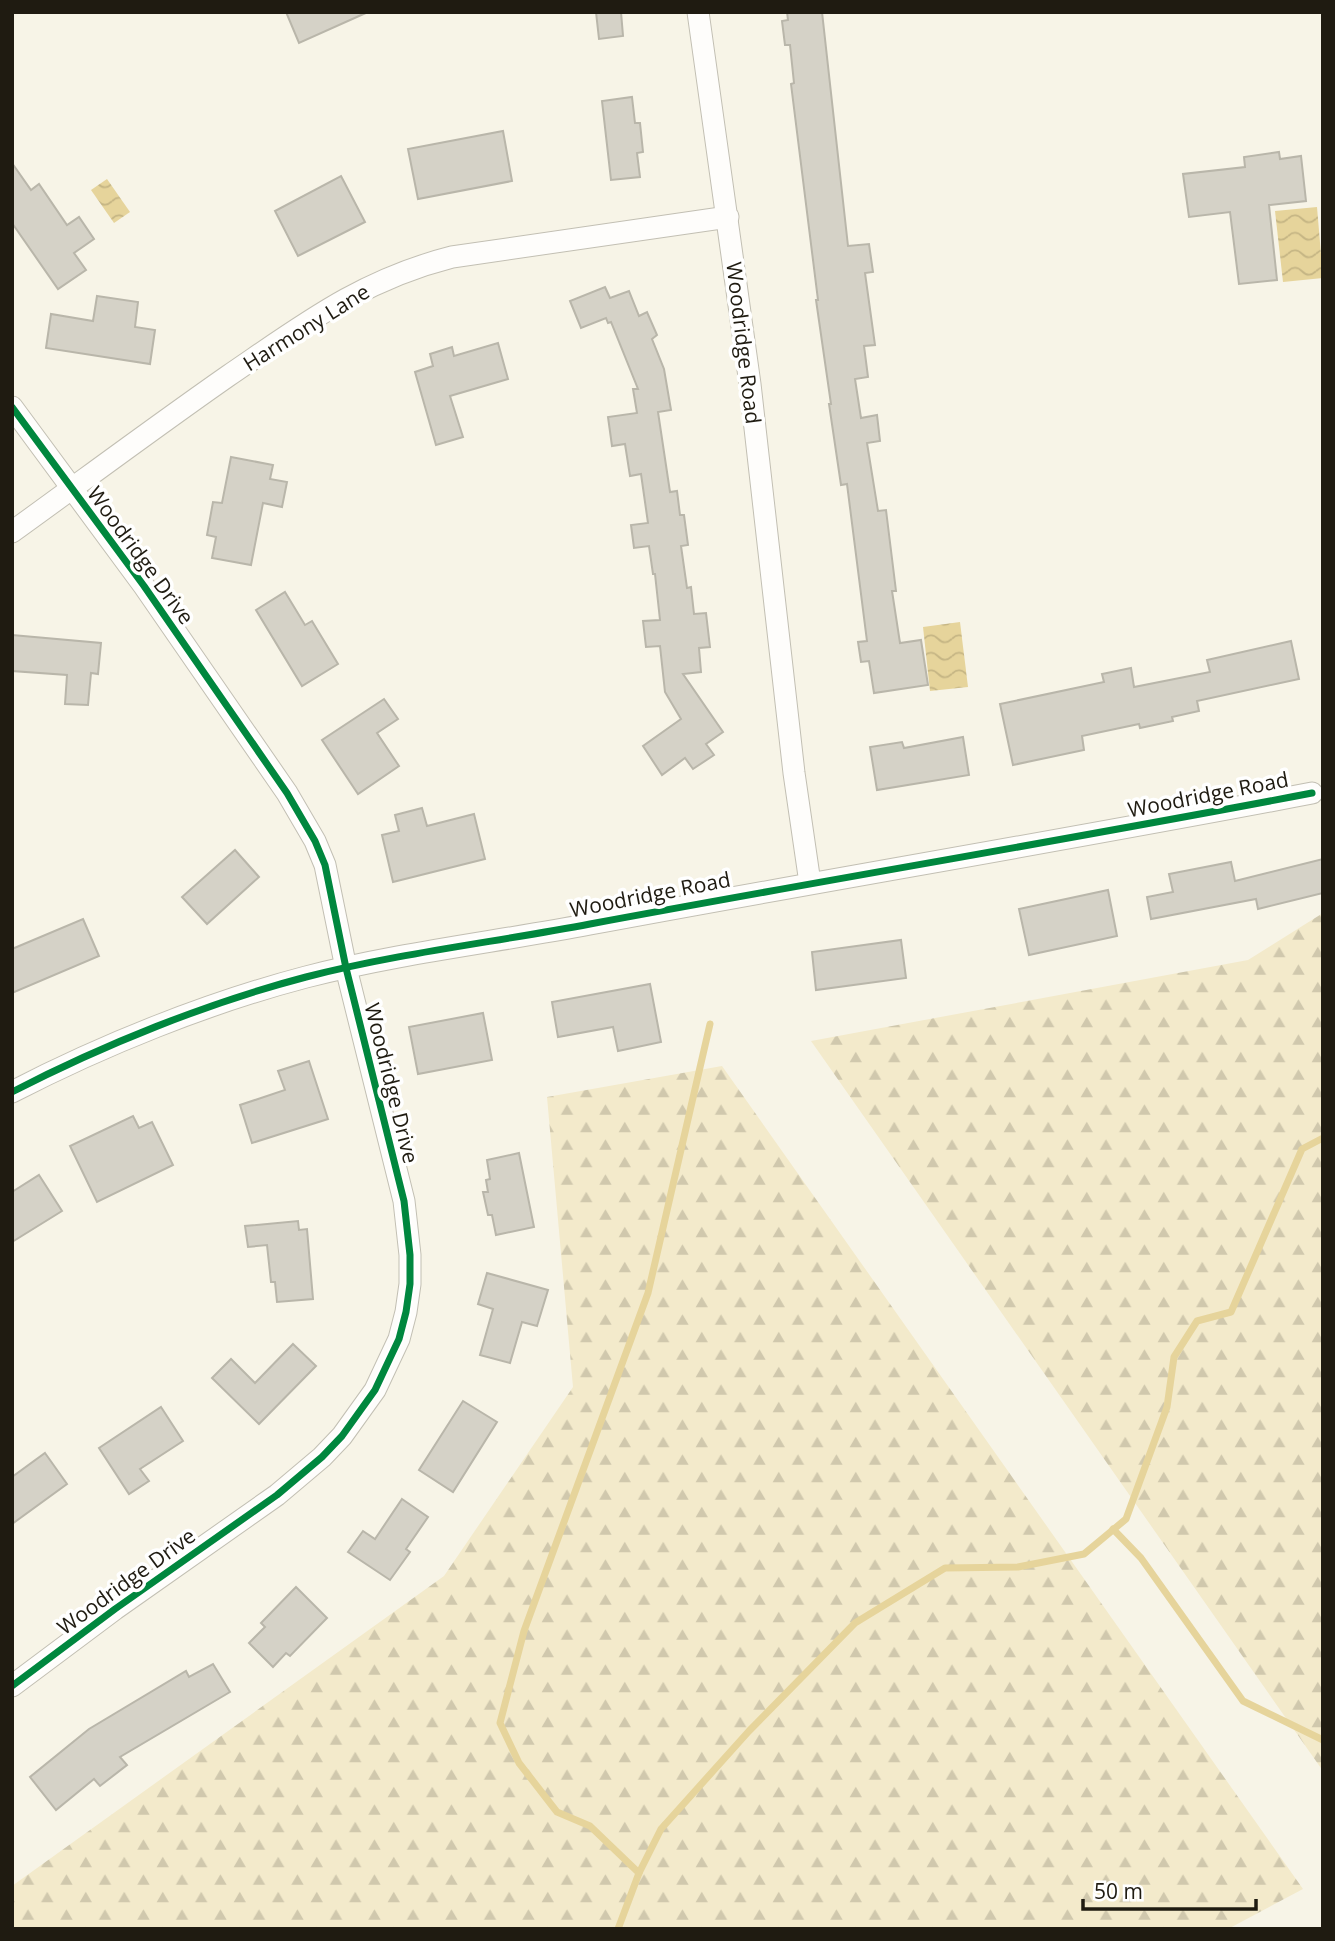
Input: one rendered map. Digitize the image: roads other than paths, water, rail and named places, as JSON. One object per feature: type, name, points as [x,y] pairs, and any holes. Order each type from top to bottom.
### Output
[{"type":"street","name":"Woodridge Road","points":[[698,12],[728,217],[778,620],[794,773],[810,883]]},
{"type":"street","name":"Harmony Lane","points":[[12,532],[162,422],[324,310],[373,284],[425,264],[452,257],[728,217]]},
{"type":"street","name":"Woodridge Drive","points":[[12,407],[144,586],[294,804],[325,865],[346,968],[404,1200],[410,1255],[406,1312],[388,1366],[360,1414],[322,1457],[277,1495],[115,1609],[12,1686]]},
{"type":"street","name":"Woodridge Road","points":[[12,1092],[87,1057],[202,1010],[280,984],[346,968],[1312,793]]},
{"type":"water","points":[[107,179],[130,212],[114,223],[91,190]]},
{"type":"water","points":[[1317,207],[1323,278],[1283,282],[1275,211]]},
{"type":"water","points":[[960,622],[968,687],[930,691],[923,627]]},
{"type":"waterway","points":[[639,1873],[590,1826],[557,1812],[519,1763],[500,1723],[524,1631],[648,1293],[710,1024]]},
{"type":"waterway","points":[[618,1929],[639,1873],[661,1829],[749,1731],[855,1623],[945,1568],[1018,1567],[1084,1554],[1126,1519],[1167,1407],[1174,1357],[1197,1321],[1231,1312],[1302,1149],[1323,1138]]},
{"type":"waterway","points":[[1113,1529],[1141,1558],[1243,1701],[1323,1740]]}]
